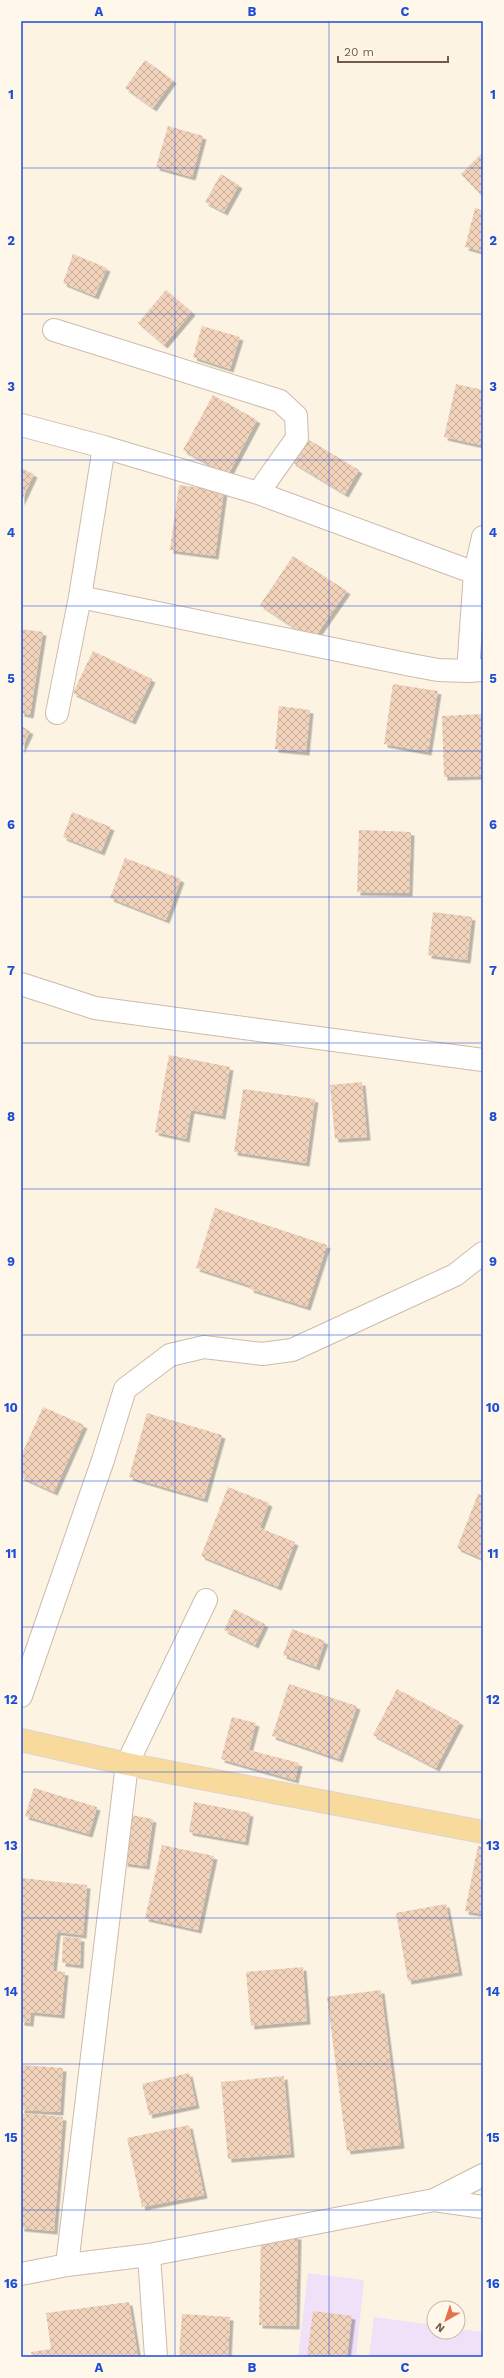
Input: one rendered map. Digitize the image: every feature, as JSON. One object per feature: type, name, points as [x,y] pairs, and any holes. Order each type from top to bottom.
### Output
[{"type":"main road","points":[[21,1740],[127,1764],[483,1832]]},
{"type":"street","points":[[54,330],[280,401],[296,416],[296,438],[258,493]]},
{"type":"street","points":[[21,425],[104,447],[258,493],[476,573]]},
{"type":"street","points":[[57,713],[80,597],[104,447]]},
{"type":"street","points":[[80,597],[411,665],[476,670],[476,573],[483,537]]},
{"type":"street","points":[[21,984],[95,1008],[483,1060]]},
{"type":"street","points":[[21,1696],[103,1460],[125,1389],[170,1355],[204,1347],[262,1354],[292,1350],[456,1275],[483,1253]]},
{"type":"street","points":[[67,2264],[127,1764],[206,1600]]},
{"type":"street","points":[[21,2274],[67,2264],[149,2255],[434,2200],[483,2174]]},
{"type":"street","points":[[434,2200],[483,2207]]},
{"type":"street","points":[[149,2255],[156,2357]]},
{"type":"shaded area","points":[[308,2273],[364,2280],[356,2357],[298,2357]]},
{"type":"shaded area","points":[[374,2317],[426,2324],[426,2340],[466,2340],[466,2330],[483,2332],[483,2357],[369,2357]]},
{"type":"building","points":[[145,60],[173,80],[153,108],[125,88]]},
{"type":"building","points":[[168,126],[203,136],[192,177],[156,167]]},
{"type":"building","points":[[481,154],[483,156],[482,196],[461,174]]},
{"type":"building","points":[[221,174],[239,185],[224,212],[205,202]]},
{"type":"building","points":[[475,208],[483,210],[483,252],[465,247]]},
{"type":"building","points":[[73,254],[107,268],[95,296],[63,283]]},
{"type":"building","points":[[166,290],[192,312],[164,345],[138,323]]},
{"type":"building","points":[[202,326],[240,337],[230,369],[193,357]]},
{"type":"building","points":[[456,384],[483,390],[483,431],[480,445],[444,437]]},
{"type":"building","points":[[213,395],[257,420],[228,475],[183,450]]},
{"type":"building","points":[[306,438],[359,470],[345,494],[292,462]]},
{"type":"building","points":[[21,468],[34,474],[21,502]]},
{"type":"building","points":[[179,485],[224,491],[215,556],[170,550]]},
{"type":"building","points":[[293,556],[347,591],[313,640],[260,605]]},
{"type":"building","points":[[21,629],[43,632],[30,715],[21,713]]},
{"type":"building","points":[[93,651],[152,679],[132,721],[73,693]]},
{"type":"building","points":[[393,684],[438,691],[428,752],[384,744]]},
{"type":"building","points":[[279,706],[310,710],[306,752],[275,749]]},
{"type":"building","points":[[483,714],[483,776],[444,777],[442,716]]},
{"type":"building","points":[[21,726],[30,731],[21,750]]},
{"type":"building","points":[[72,812],[111,827],[101,852],[63,837]]},
{"type":"building","points":[[359,830],[411,832],[409,893],[357,892]]},
{"type":"building","points":[[125,858],[181,879],[166,920],[110,898]]},
{"type":"building","points":[[433,912],[472,917],[467,960],[428,955]]},
{"type":"building","points":[[169,1055],[230,1067],[222,1116],[191,1110],[186,1139],[155,1132]]},
{"type":"building","points":[[362,1082],[367,1137],[335,1139],[330,1085]]},
{"type":"building","points":[[243,1089],[315,1099],[306,1163],[234,1152]]},
{"type":"building","points":[[215,1208],[327,1245],[307,1307],[250,1289],[251,1286],[196,1268]]},
{"type":"building","points":[[43,1407],[84,1425],[54,1492],[21,1477],[21,1456]]},
{"type":"building","points":[[147,1413],[222,1435],[204,1499],[129,1477]]},
{"type":"building","points":[[228,1487],[269,1503],[260,1528],[295,1542],[278,1587],[201,1556]]},
{"type":"building","points":[[478,1494],[483,1496],[483,1559],[457,1548]]},
{"type":"building","points":[[234,1609],[265,1624],[255,1645],[224,1630]]},
{"type":"building","points":[[292,1629],[325,1641],[316,1667],[283,1655]]},
{"type":"building","points":[[289,1684],[357,1706],[339,1759],[272,1736]]},
{"type":"building","points":[[397,1689],[460,1722],[436,1768],[373,1735]]},
{"type":"building","points":[[232,1717],[256,1723],[249,1750],[299,1763],[295,1780],[221,1759]]},
{"type":"building","points":[[34,1788],[97,1807],[89,1834],[25,1816]]},
{"type":"building","points":[[194,1802],[250,1813],[245,1842],[189,1832]]},
{"type":"building","points":[[131,1815],[153,1819],[146,1866],[124,1863]]},
{"type":"building","points":[[162,1845],[214,1856],[198,1930],[145,1918]]},
{"type":"building","points":[[478,1846],[483,1847],[483,1914],[465,1911]]},
{"type":"building","points":[[21,1878],[87,1885],[83,1935],[57,1932],[53,1971],[65,1972],[61,2015],[31,2012],[30,2023],[21,2022]]},
{"type":"building","points":[[446,1904],[459,1972],[408,1981],[396,1913]]},
{"type":"building","points":[[63,1937],[81,1938],[80,1965],[62,1963]]},
{"type":"building","points":[[303,1967],[307,2021],[251,2026],[246,1972]]},
{"type":"building","points":[[381,1990],[401,2145],[347,2151],[327,1997]]},
{"type":"building","points":[[21,2065],[63,2068],[60,2112],[21,2110]]},
{"type":"building","points":[[189,2073],[196,2105],[149,2115],[142,2084]]},
{"type":"building","points":[[284,2076],[291,2154],[228,2159],[221,2082]]},
{"type":"building","points":[[21,2113],[63,2117],[54,2231],[21,2228]]},
{"type":"building","points":[[189,2125],[204,2195],[142,2207],[127,2138]]},
{"type":"building","points":[[261,2235],[298,2236],[296,2326],[259,2325]]},
{"type":"building","points":[[129,2302],[138,2357],[32,2357],[31,2352],[51,2349],[46,2313]]},
{"type":"building","points":[[313,2311],[352,2316],[347,2357],[307,2357]]},
{"type":"building","points":[[182,2314],[230,2317],[228,2357],[179,2357]]}]
